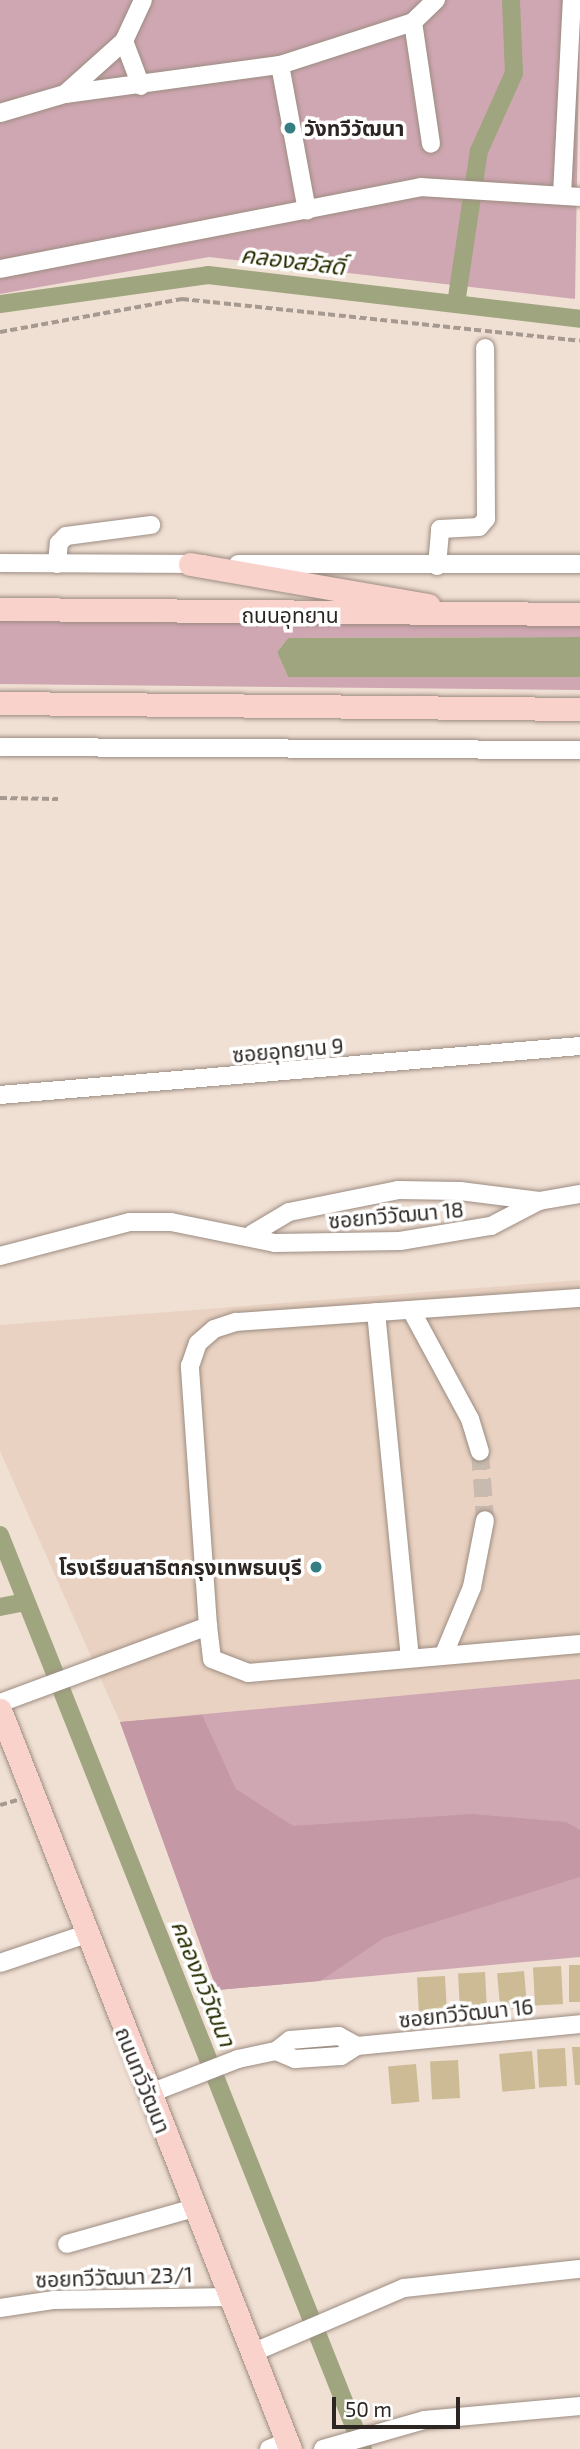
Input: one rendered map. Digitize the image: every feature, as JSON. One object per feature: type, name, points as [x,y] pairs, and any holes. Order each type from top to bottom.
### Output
[{"type":"main road","points":[[190,564],[495,616]]},
{"type":"main road","name":"ถนนอุทยาน","points":[[0,609],[217,615],[580,614]]},
{"type":"main road","points":[[0,703],[232,708],[580,709]]},
{"type":"main road","name":"ถนนทวีวัฒนา","points":[[0,1710],[148,2094],[252,2353],[282,2447]]},
{"type":"street","points":[[65,94],[124,41],[143,0]]},
{"type":"street","points":[[0,113],[65,94],[141,86],[280,65],[413,22],[436,0]]},
{"type":"street","points":[[562,195],[572,0]]},
{"type":"street","points":[[413,22],[430,144]]},
{"type":"street","points":[[124,41],[141,86]]},
{"type":"street","points":[[280,65],[307,211]]},
{"type":"street","points":[[0,269],[421,187],[458,187],[580,197]]},
{"type":"street","points":[[436,566],[440,529],[479,527],[486,519],[485,348]]},
{"type":"street","points":[[57,564],[59,542],[66,536],[151,525]]},
{"type":"street","points":[[0,563],[436,566],[580,564]]},
{"type":"street","points":[[0,747],[580,750]]},
{"type":"street","name":"ซอยอุทยาน 9","points":[[0,1095],[580,1046]]},
{"type":"street","name":"ซอยทวีวัฒนา 18","points":[[253,1234],[289,1212],[398,1190],[460,1191],[539,1201],[580,1194]]},
{"type":"street","name":"ซอยทวีวัฒนา 18","points":[[0,1256],[130,1222],[253,1234],[296,1244],[400,1241],[491,1226],[539,1201]]},
{"type":"street","points":[[580,1298],[236,1322],[214,1329],[198,1343],[190,1366],[212,1658],[248,1673],[580,1644]]},
{"type":"street","points":[[411,1310],[470,1419],[480,1452]]},
{"type":"street","points":[[376,1312],[410,1657]]},
{"type":"street","points":[[444,1654],[472,1587],[485,1520]]},
{"type":"street","points":[[0,1703],[37,1692],[208,1626]]},
{"type":"street","points":[[0,1962],[86,1934]]},
{"type":"street","name":"ซอยทวีวัฒนา 16","points":[[148,2094],[238,2059],[275,2051],[290,2040],[339,2036],[357,2046],[580,2024]]},
{"type":"street","points":[[67,2244],[194,2208]]},
{"type":"street","points":[[252,2353],[404,2288],[580,2269]]},
{"type":"street","name":"ซอยทวีวัฒนา 23/1","points":[[0,2308],[54,2300],[230,2297]]},
{"type":"street","points":[[329,2447],[391,2426],[580,2406]]},
{"type":"path","points":[[0,332],[182,299],[580,341]]},
{"type":"path","points":[[0,798],[58,799]]},
{"type":"shaded area","name":"วังทวีวัฒนา","points":[[0,0],[580,0],[575,299],[209,257],[0,294]]},
{"type":"shaded area","points":[[0,621],[580,625],[580,637],[288,638],[277,652],[288,677],[580,677],[580,690],[0,684]]},
{"type":"shaded area","points":[[580,637],[580,677],[288,677],[277,652],[288,638]]},
{"type":"shaded area","name":"โรงเรียนสาธิตกรุงเทพธนบุรี","points":[[580,1280],[580,1682],[120,1722],[0,1451],[0,1325]]},
{"type":"shaded area","points":[[580,1679],[580,1957],[217,1990],[120,1722]]},
{"type":"shaded area","points":[[202,1715],[236,1789],[293,1826],[472,1814],[566,1822],[580,1830],[580,1877],[384,1938],[320,1981],[217,1990],[120,1722]]},
{"type":"building","points":[[569,1965],[580,1965],[580,2002],[569,2002]]},
{"type":"building","points":[[561,1966],[563,2004],[535,2005],[533,1967]]},
{"type":"building","points":[[524,1971],[527,2008],[500,2010],[497,1973]]},
{"type":"building","points":[[485,1972],[487,2010],[460,2011],[458,1973]]},
{"type":"building","points":[[445,1976],[447,2013],[419,2014],[417,1977]]},
{"type":"building","points":[[572,2047],[580,2047],[580,2085],[575,2085]]},
{"type":"building","points":[[565,2048],[567,2086],[539,2087],[537,2049]]},
{"type":"building","points":[[532,2051],[535,2089],[502,2092],[499,2054]]},
{"type":"building","points":[[458,2060],[460,2098],[432,2099],[430,2061]]},
{"type":"building","points":[[416,2064],[419,2102],[391,2104],[388,2066]]},
{"type":"waterway","points":[[456,304],[479,151],[514,73],[511,2]]},
{"type":"waterway","name":"คลองสวัสดิ์","points":[[0,304],[208,275],[580,319]]},
{"type":"waterway","name":"คลองทวีวัฒนา","points":[[0,1535],[363,2449]]},
{"type":"waterway","points":[[0,1607],[26,1602]]},
{"type":"tunnel","points":[[480,1452],[485,1520]]},
{"type":"place","name":"วังทวีวัฒนา","points":[[290,128]]},
{"type":"place","name":"โรงเรียนสาธิตกรุงเทพธนบุรี","points":[[316,1567]]}]
